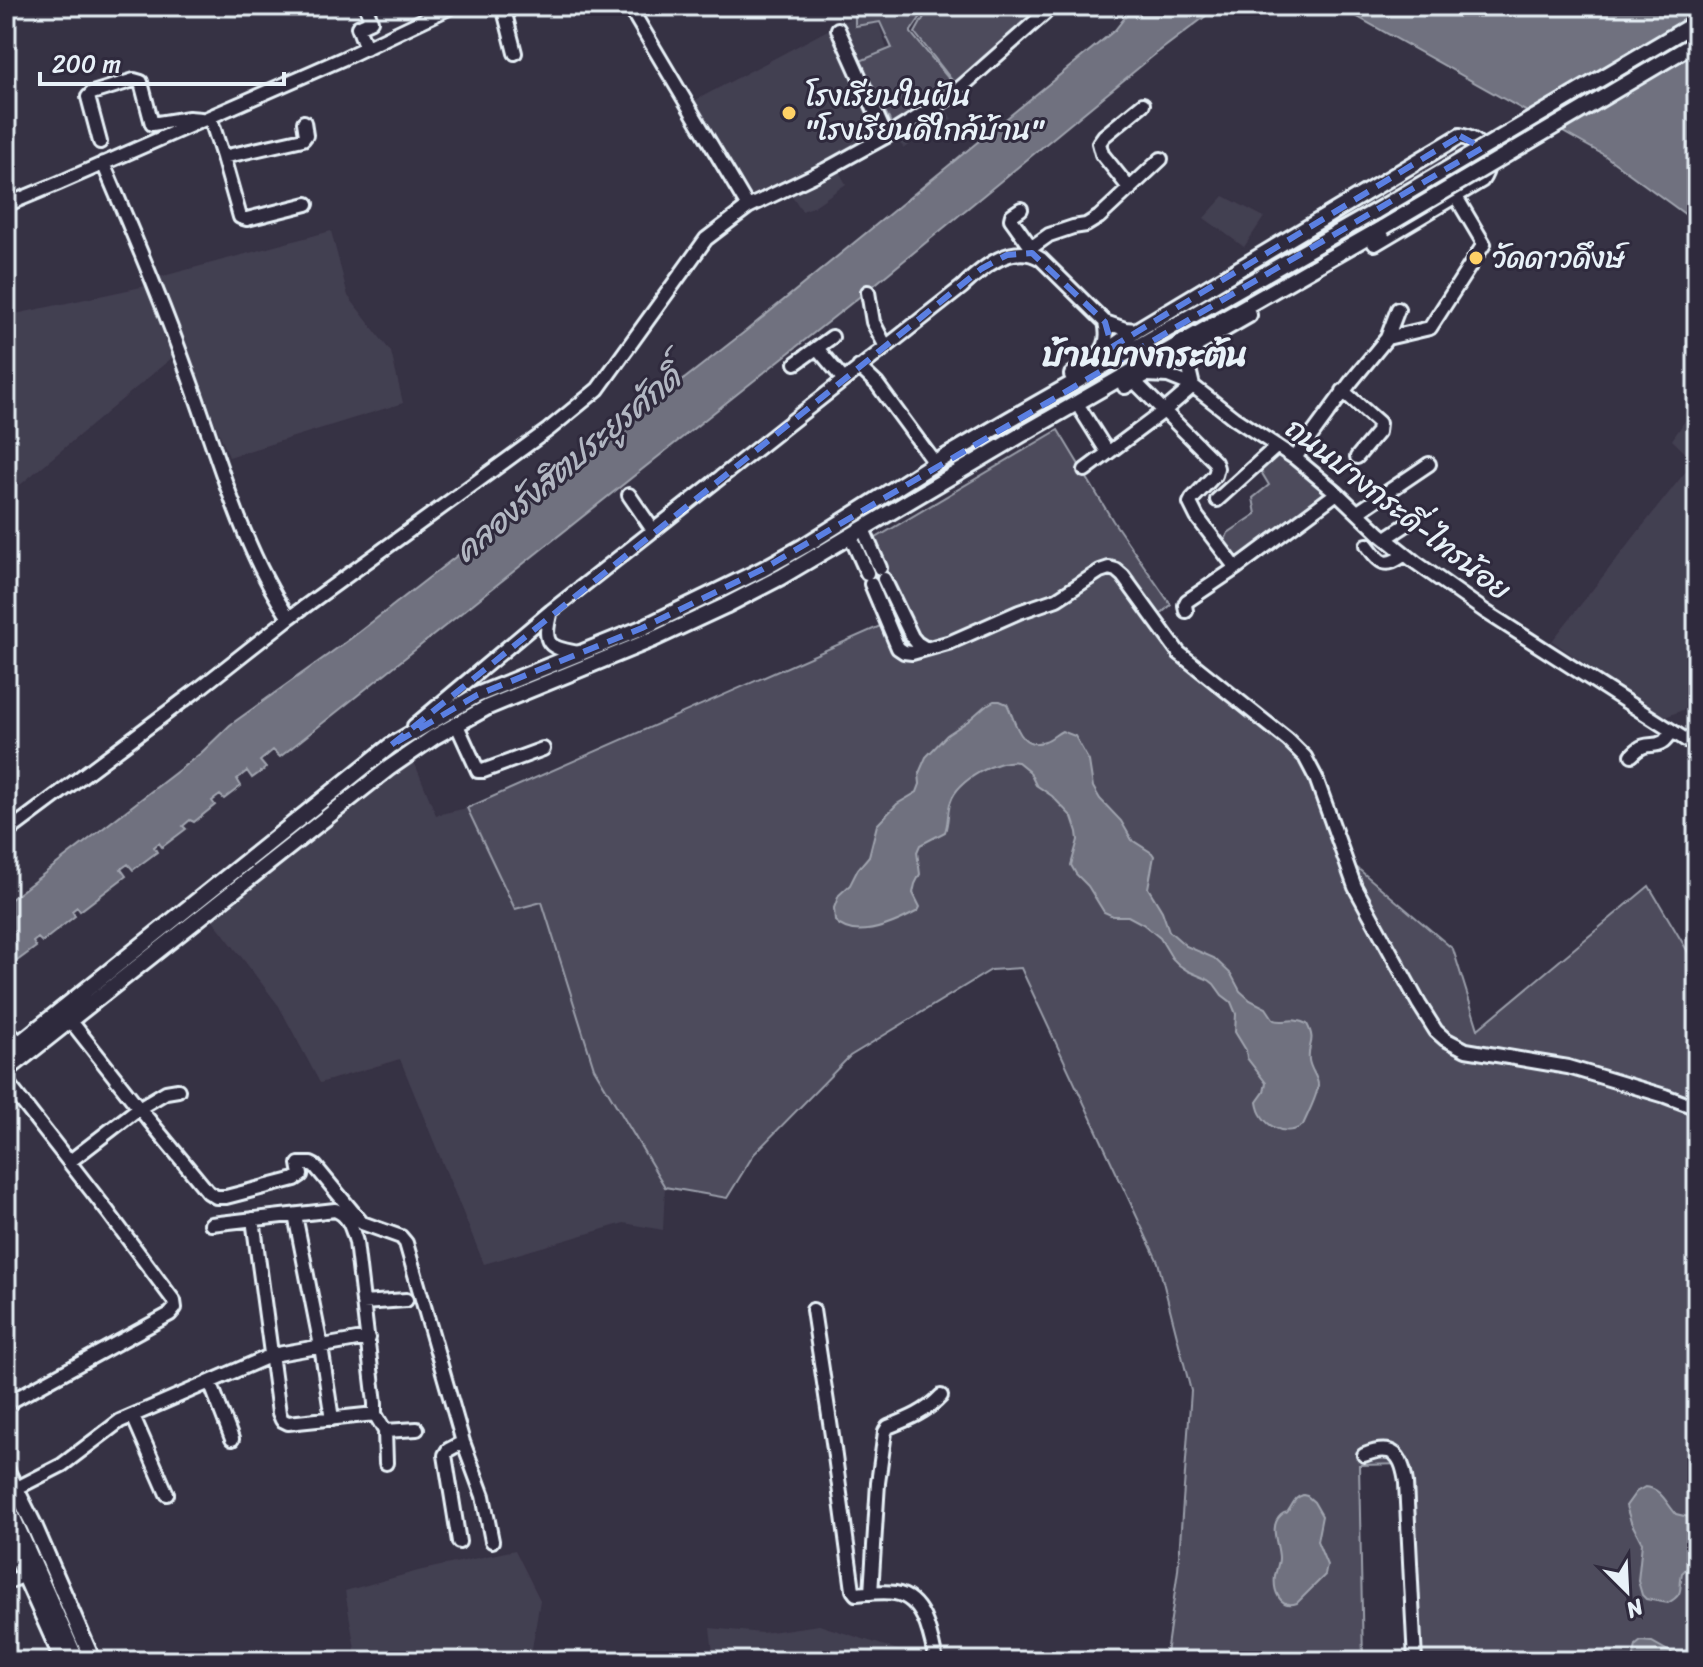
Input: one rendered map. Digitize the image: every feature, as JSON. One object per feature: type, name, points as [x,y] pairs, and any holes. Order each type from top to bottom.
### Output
[{"type":"main road","points":[[6,1054],[390,746],[477,695],[642,628],[741,581],[804,546],[1010,419],[1376,211],[1697,22]]},
{"type":"main road","points":[[6,1071],[389,768],[456,723],[517,694],[690,623],[753,592],[1697,42]]},
{"type":"main road","points":[[1010,419],[1137,330],[1460,136],[1479,143],[1484,151],[1487,172],[1481,180],[1140,378],[1081,410],[1021,435]]},
{"type":"main road","points":[[6,1469],[20,1514],[84,1661]]},
{"type":"main road","points":[[11,1487],[93,1661]]},
{"type":"main road","points":[[6,1502],[77,1661]]},
{"type":"main road","points":[[6,1534],[61,1657]]},
{"type":"main road","points":[[6,1552],[12,1580],[61,1657]]},
{"type":"street","points":[[366,6],[371,21],[358,27],[366,48]]},
{"type":"street","points":[[6,205],[366,48],[453,6]]},
{"type":"street","points":[[503,6],[515,53]]},
{"type":"street","points":[[629,6],[748,207]]},
{"type":"street","points":[[6,833],[289,618],[588,399],[706,239],[748,207],[825,170],[950,97],[1045,13]]},
{"type":"street","points":[[838,29],[886,136]]},
{"type":"street","points":[[100,142],[88,97],[134,80],[141,82],[152,124],[207,118]]},
{"type":"street","points":[[1130,189],[1102,154],[1099,143],[1143,104]]},
{"type":"street","points":[[207,118],[242,219],[307,204]]},
{"type":"street","points":[[223,157],[303,139],[306,135],[304,122]]},
{"type":"street","points":[[390,746],[551,611],[981,269],[1007,255],[1028,250],[1049,235],[1086,225],[1099,217],[1161,159]]},
{"type":"street","points":[[103,163],[172,330],[236,510],[271,591],[289,618]]},
{"type":"street","points":[[1387,338],[1430,328],[1484,244],[1455,195]]},
{"type":"street","points":[[1021,209],[1011,219],[1028,250],[1105,322],[1137,330]]},
{"type":"street","points":[[868,292],[873,322],[886,347]]},
{"type":"street","points":[[1295,458],[1343,391],[1387,338],[1398,309]]},
{"type":"street","points":[[1092,360],[1103,350],[1107,340],[1105,322]]},
{"type":"street","points":[[796,363],[832,337]]},
{"type":"street","points":[[1085,470],[1193,386],[1189,369],[1197,346]]},
{"type":"street","points":[[817,348],[844,380]]},
{"type":"street","points":[[859,367],[877,384],[935,463]]},
{"type":"street","name":"ถนนบางกระดี่-ไทรน้อย","points":[[1140,378],[1168,376],[1193,386],[1234,418],[1295,458],[1405,554],[1486,612],[1697,747]]},
{"type":"street","points":[[1140,378],[1164,411],[1215,462],[1215,475],[1190,503],[1236,568]]},
{"type":"street","points":[[1343,391],[1379,423],[1378,432],[1357,457]]},
{"type":"street","points":[[1081,410],[1108,453]]},
{"type":"street","points":[[1217,500],[1277,446]]},
{"type":"street","points":[[1358,512],[1429,464]]},
{"type":"street","points":[[1186,611],[1187,601],[1337,493]]},
{"type":"street","points":[[629,495],[653,530]]},
{"type":"street","points":[[1386,538],[1409,523]]},
{"type":"street","points":[[857,533],[876,576],[912,637],[925,648],[951,642],[1019,612],[1044,605],[1100,571],[1109,568],[1116,570],[1179,653],[1305,757],[1316,778],[1355,887],[1436,1031],[1466,1050],[1568,1067],[1697,1108]]},
{"type":"street","points":[[1367,545],[1383,563],[1392,563],[1405,554]]},
{"type":"street","points":[[551,611],[547,636],[552,645],[559,650],[580,653]]},
{"type":"street","points":[[456,723],[478,771],[543,749]]},
{"type":"street","points":[[1632,755],[1647,744],[1665,742],[1672,731]]},
{"type":"street","points":[[70,1020],[208,1192],[216,1197],[226,1197],[295,1179],[301,1175],[299,1164],[311,1164],[362,1223],[401,1237],[406,1243],[463,1442],[483,1496],[492,1541]]},
{"type":"street","points":[[6,1030],[20,1043]]},
{"type":"street","points":[[6,1081],[174,1301],[175,1308],[170,1314],[6,1404]]},
{"type":"street","points":[[69,1162],[139,1108],[166,1092],[178,1090]]},
{"type":"street","points":[[211,1224],[335,1210],[347,1219],[356,1242],[375,1414],[385,1431],[386,1463]]},
{"type":"street","points":[[295,1215],[332,1419]]},
{"type":"street","points":[[253,1219],[282,1420],[288,1423],[375,1414]]},
{"type":"street","points":[[363,1303],[406,1300]]},
{"type":"street","points":[[813,1310],[853,1590],[856,1594],[895,1593],[916,1602],[936,1661]]},
{"type":"street","points":[[11,1487],[62,1465],[120,1421],[272,1355],[368,1338]]},
{"type":"street","points":[[210,1382],[232,1439]]},
{"type":"street","points":[[871,1593],[873,1537],[885,1432],[888,1427],[932,1406],[941,1396]]},
{"type":"street","points":[[133,1416],[167,1494]]},
{"type":"street","points":[[385,1431],[417,1429]]},
{"type":"street","points":[[459,1542],[445,1455],[463,1442]]},
{"type":"street","points":[[1364,1455],[1373,1451],[1389,1451],[1399,1457],[1403,1464],[1415,1661]]},
{"type":"highlighted area","points":[[1460,136],[1482,148],[763,569],[642,628],[477,695],[390,746],[981,269],[1007,255],[1032,253],[1105,322],[1112,347]]},
{"type":"shaded area","points":[[871,6],[925,6],[911,33],[954,85],[893,127],[860,61],[892,48],[880,22],[855,26],[855,15]]},
{"type":"shaded area","name":"โรงเรียนในฝัน \"โรงเรียนดีใกล้บ้าน\"","points":[[873,6],[890,58],[861,77],[884,126],[823,163],[750,199],[694,101]]},
{"type":"shaded area","points":[[930,6],[1042,6],[955,84],[915,33]]},
{"type":"shaded area","points":[[945,108],[952,119],[904,148],[896,139]]},
{"type":"shaded area","points":[[837,168],[846,184],[802,211],[791,194]]},
{"type":"shaded area","points":[[1224,196],[1264,217],[1244,247],[1204,218]]},
{"type":"shaded area","points":[[331,231],[348,296],[391,352],[403,403],[229,457],[156,278]]},
{"type":"shaded area","points":[[146,286],[174,356],[20,485],[12,464],[6,464],[6,316]]},
{"type":"shaded area","points":[[1697,403],[1697,704],[1663,718],[1552,641],[1694,461],[1672,440]]},
{"type":"shaded area","points":[[1058,430],[1113,521],[1171,605],[1158,616],[1194,662],[1298,742],[1343,856],[1453,949],[1478,1029],[1649,886],[1697,967],[1697,1661],[1416,1661],[1405,1464],[1359,1465],[1363,1661],[1165,1661],[1178,1570],[1191,1391],[1158,1262],[1021,968],[991,970],[850,1056],[754,1154],[727,1198],[665,1187],[594,1068],[542,902],[515,909],[467,808],[894,620],[866,544]]},
{"type":"shaded area","points":[[1278,449],[1328,488],[1316,502],[1235,562],[1222,547],[1228,533],[1256,514],[1253,498],[1269,485],[1260,470]]},
{"type":"shaded area","points":[[413,759],[436,815],[467,808],[514,908],[542,902],[594,1068],[665,1187],[663,1230],[624,1223],[484,1264],[400,1059],[320,1083],[279,1006],[213,920]]},
{"type":"shaded area","points":[[515,1550],[540,1600],[530,1661],[357,1661],[345,1591]]},
{"type":"shaded area","points":[[819,1625],[920,1657],[920,1661],[714,1661],[710,1628],[762,1633]]},
{"type":"water","points":[[1134,6],[1219,6],[1153,56],[873,286],[280,757],[273,750],[260,761],[266,768],[252,778],[247,771],[237,779],[241,786],[224,799],[220,795],[212,801],[215,805],[194,822],[190,820],[183,826],[186,829],[162,847],[159,843],[154,847],[157,852],[133,870],[128,864],[121,869],[126,876],[80,911],[77,907],[72,911],[75,916],[42,942],[38,938],[33,942],[36,947],[6,969],[6,903],[201,753],[230,725],[350,639],[747,330],[1115,30]]},
{"type":"water","points":[[1338,6],[1697,6],[1697,223],[1604,155]]},
{"type":"water","points":[[994,701],[1007,704],[1019,732],[1029,742],[1045,741],[1062,731],[1075,736],[1089,761],[1093,787],[1100,799],[1121,821],[1132,840],[1154,856],[1148,888],[1162,911],[1169,931],[1186,946],[1214,958],[1231,974],[1240,991],[1266,1008],[1274,1020],[1307,1024],[1312,1039],[1309,1060],[1318,1088],[1303,1125],[1288,1131],[1281,1130],[1263,1117],[1257,1102],[1266,1083],[1247,1058],[1246,1050],[1235,1032],[1236,1014],[1231,1002],[1209,980],[1179,965],[1160,938],[1143,924],[1128,916],[1113,916],[1104,912],[1071,865],[1078,840],[1072,817],[1052,796],[1036,785],[1029,771],[1018,762],[1000,763],[970,778],[951,801],[945,832],[920,845],[917,852],[920,874],[913,893],[920,907],[918,911],[899,921],[864,930],[843,927],[835,921],[834,908],[839,895],[850,885],[869,856],[877,825],[897,804],[917,792],[919,773],[926,757],[947,735]]},
{"type":"water","points":[[1645,1487],[1659,1493],[1676,1514],[1697,1519],[1697,1561],[1694,1570],[1686,1569],[1682,1573],[1679,1593],[1668,1603],[1646,1599],[1638,1581],[1642,1543],[1626,1506],[1636,1492]]},
{"type":"water","points":[[1303,1495],[1314,1502],[1322,1516],[1317,1541],[1327,1565],[1325,1575],[1297,1603],[1291,1604],[1282,1601],[1275,1587],[1279,1558],[1275,1525]]},
{"type":"water","points":[[1641,1641],[1652,1642],[1677,1656],[1697,1655],[1697,1661],[1633,1661],[1636,1645]]},
{"type":"pier","points":[[1697,12],[1697,52],[1559,134],[1524,115]]},
{"type":"place","name":"โรงเรียนในฝัน \"โรงเรียนดีใกล้บ้าน\"","points":[[789,113]]},
{"type":"place","name":"วัดดาวดึงษ์","points":[[1476,258]]},
{"type":"district","name":"บ้านบางกระต้น","points":[[1145,354]]},
{"type":"water label","name":"คลองรังสิตประยูรศักดิ์","points":[[567,464]]}]
